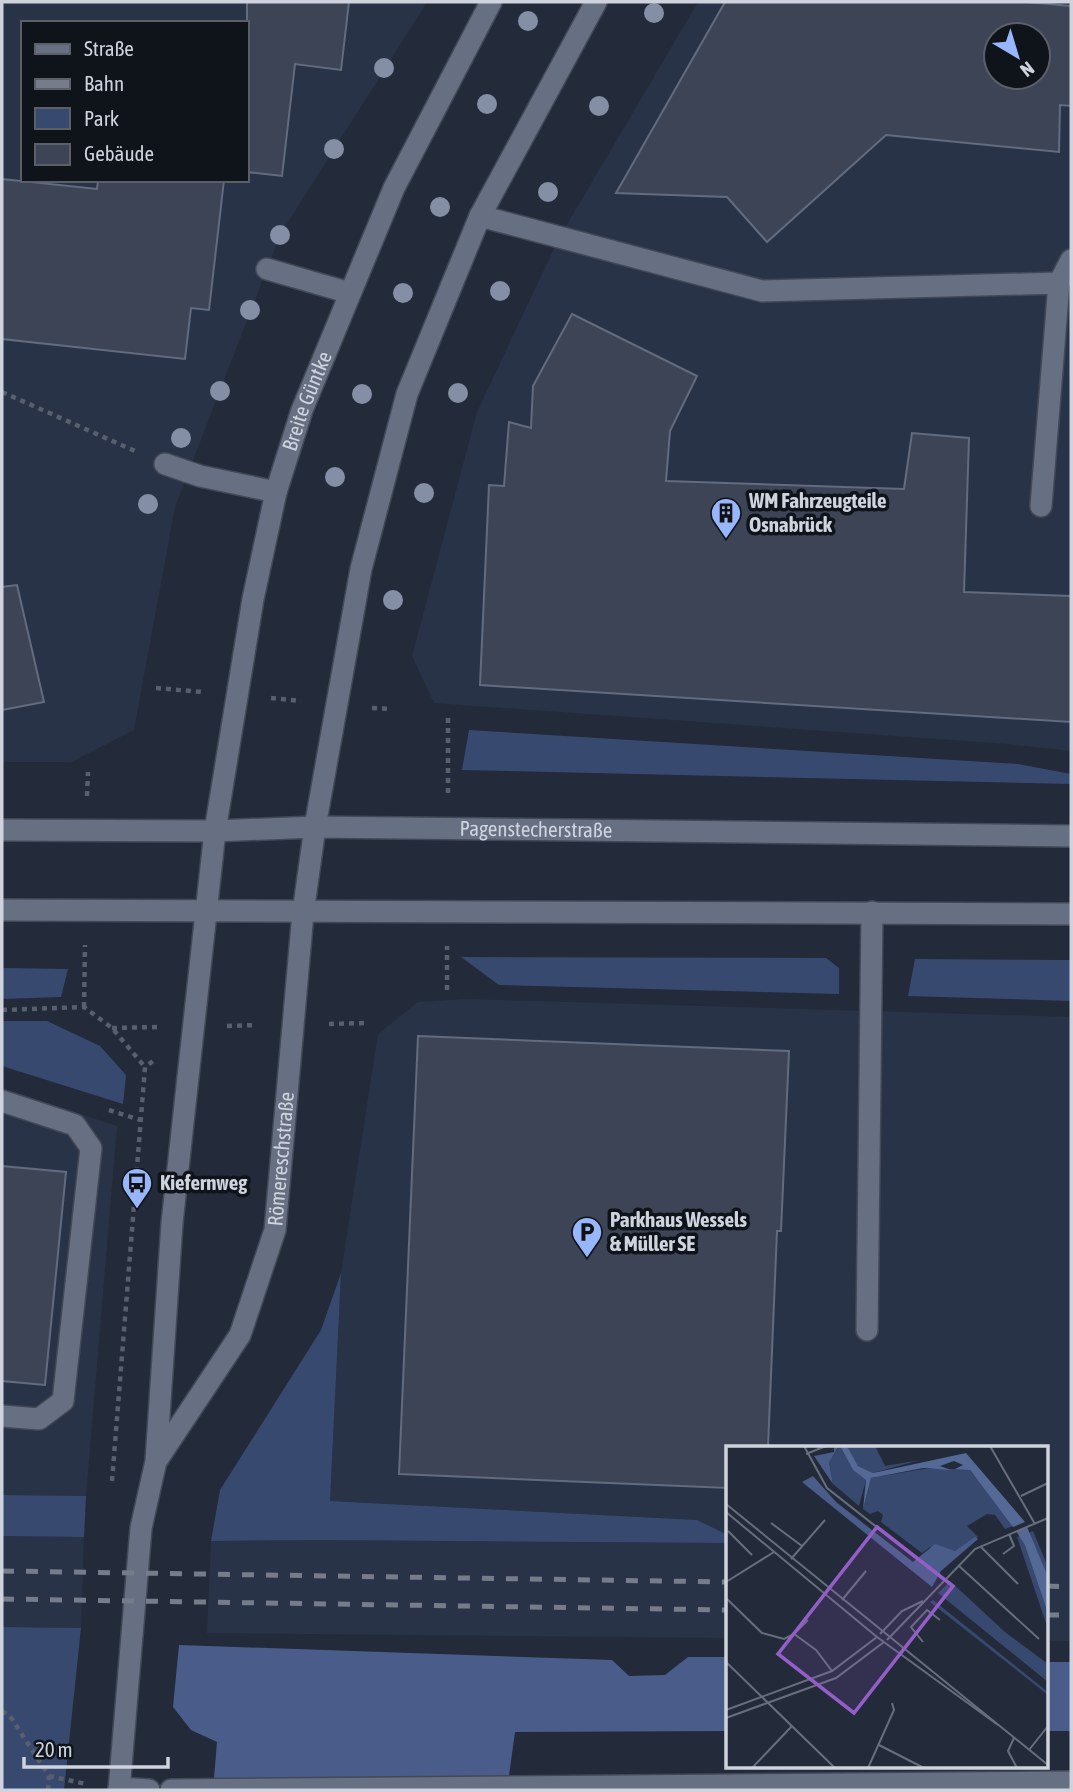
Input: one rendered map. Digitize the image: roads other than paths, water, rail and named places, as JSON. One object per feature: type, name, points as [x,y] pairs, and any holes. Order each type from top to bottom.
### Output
[{"type":"main road","name":"Breite Güntke","points":[[215,831],[253,599],[276,492],[302,410],[394,188],[491,2]]},
{"type":"main road","points":[[314,827],[361,569],[407,394],[480,216],[596,2]]},
{"type":"main road","points":[[480,216],[762,291],[1059,283]]},
{"type":"main road","points":[[1041,506],[1059,283],[1071,260]]},
{"type":"main road","points":[[267,269],[350,293]]},
{"type":"main road","points":[[165,464],[200,475],[276,492]]},
{"type":"main road","name":"Pagenstecherstraße","points":[[2,830],[215,831],[314,827],[1071,836]]},
{"type":"main road","name":"Römereschstraße","points":[[156,1461],[240,1335],[275,1230],[303,913],[314,827]]},
{"type":"main road","name":"Römereschstraße","points":[[119,1789],[141,1528],[156,1461],[173,1223],[215,831]]},
{"type":"main road","points":[[2,910],[1071,914]]},
{"type":"main road","points":[[867,1330],[872,912]]},
{"type":"main road","points":[[2,1101],[75,1125],[91,1148],[63,1401],[39,1419],[2,1416]]},
{"type":"main road","points":[[171,1790],[1071,1782]]},
{"type":"main road","points":[[119,1789],[149,1790]]},
{"type":"railway","points":[[2,1571],[726,1582]]},
{"type":"railway","points":[[1048,1586],[1071,1587]]},
{"type":"railway","points":[[2,1599],[726,1610]]},
{"type":"railway","points":[[1048,1615],[1071,1615]]},
{"type":"place","name":"WM Fahrzeugteile Osnabrück","points":[[726,540]]},
{"type":"place","name":"Kiefernweg","points":[[137,1210]]},
{"type":"place","name":"Parkhaus Wessels & Müller SE","points":[[587,1259]]}]
